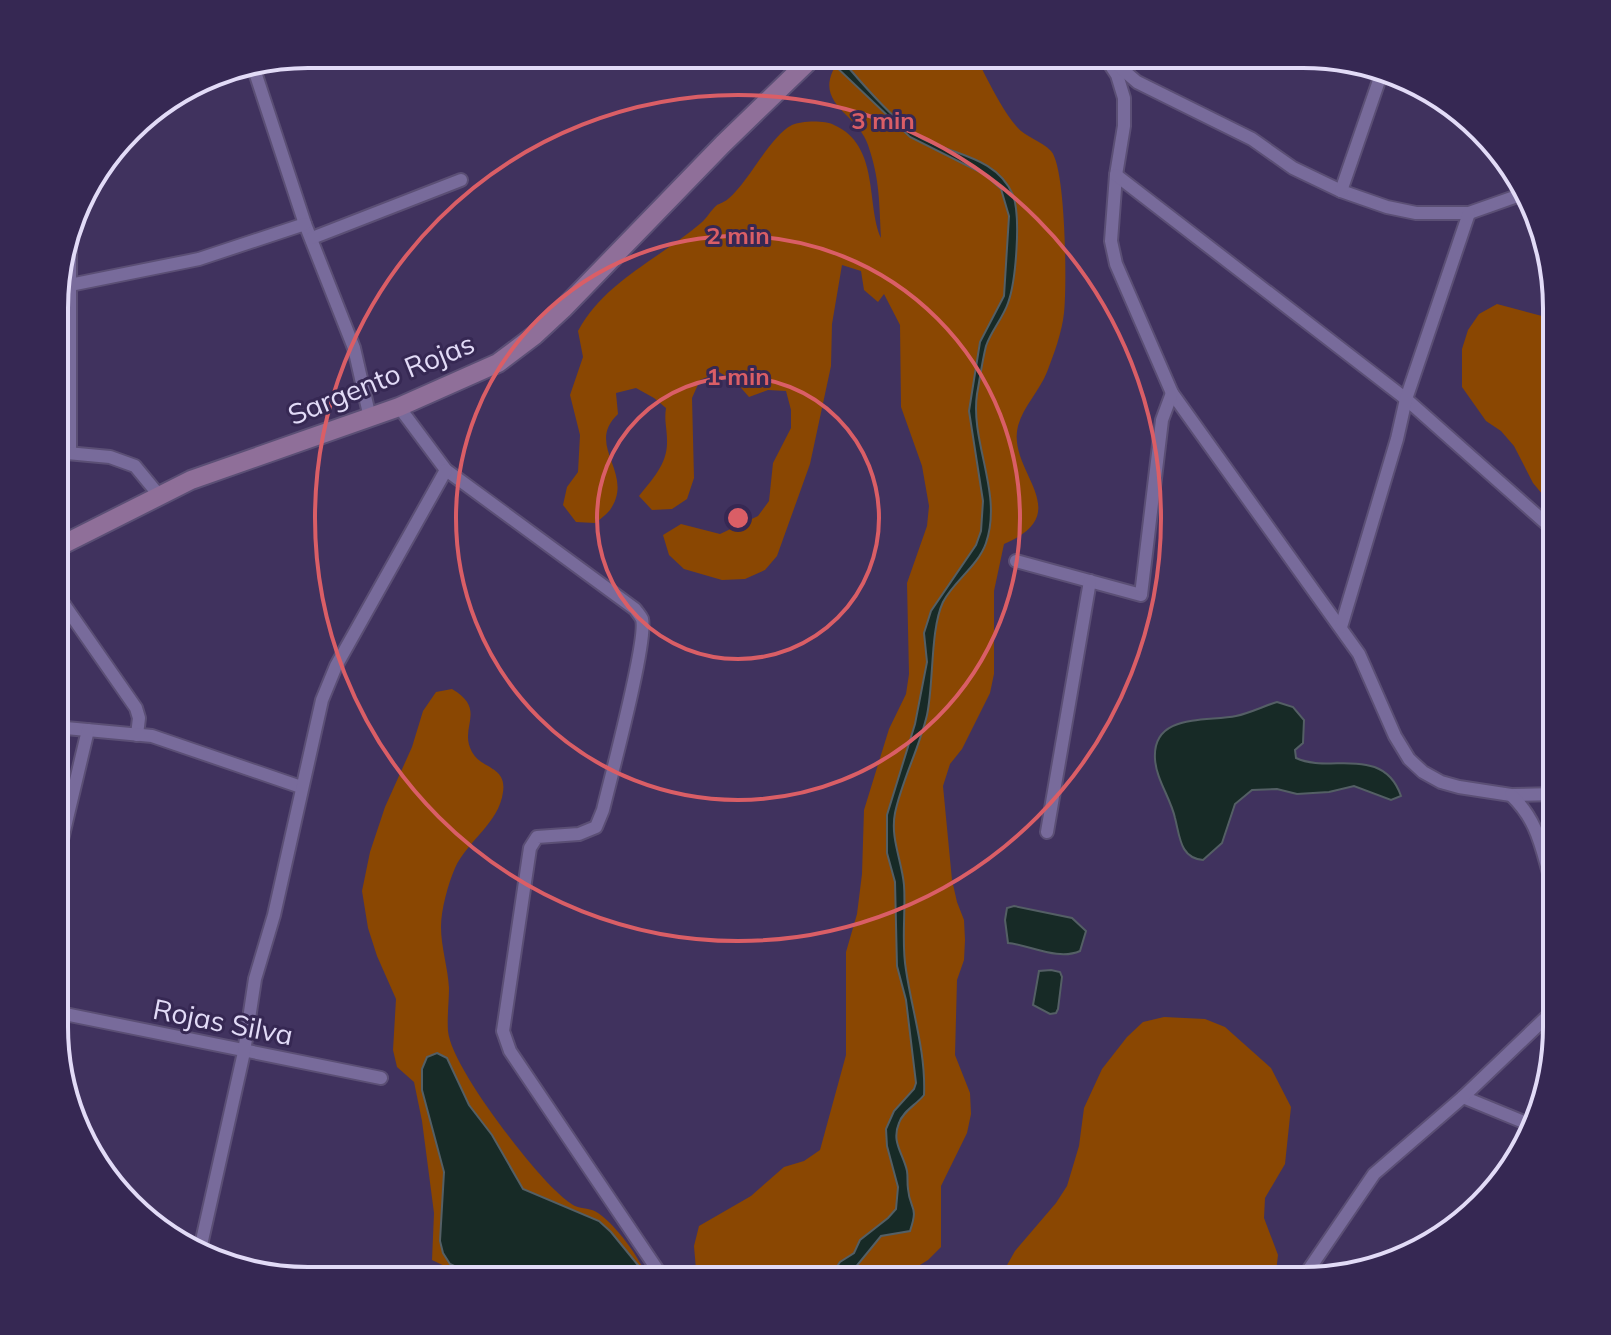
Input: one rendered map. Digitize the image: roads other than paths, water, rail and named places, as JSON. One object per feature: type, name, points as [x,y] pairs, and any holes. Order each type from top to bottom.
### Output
[{"type":"street","name":"Sargento Rojas","points":[[68,541],[191,480],[399,407],[498,363],[535,335],[801,68]]},
{"type":"street","points":[[1113,69],[1124,98],[1124,126],[1116,175],[1111,241],[1116,264],[1172,393],[1359,654],[1395,736],[1409,759],[1441,782],[1511,795],[1543,794]]},
{"type":"street","points":[[1121,69],[1155,93],[1229,126],[1293,168],[1341,191],[1387,207],[1416,213],[1469,213],[1515,197]]},
{"type":"street","points":[[256,74],[305,224],[354,348],[370,418]]},
{"type":"street","points":[[1341,191],[1379,81]]},
{"type":"street","points":[[1116,175],[1406,399],[1542,520]]},
{"type":"street","points":[[312,238],[461,180]]},
{"type":"street","points":[[1341,627],[1406,399],[1469,213]]},
{"type":"street","points":[[70,285],[199,259],[305,224]]},
{"type":"street","points":[[70,276],[70,453],[110,457],[135,466],[158,494]]},
{"type":"street","points":[[1016,561],[1141,595],[1162,420],[1172,393]]},
{"type":"street","points":[[399,407],[446,470],[635,609],[642,621],[642,640],[603,810],[596,827],[579,834],[537,837],[530,848],[503,1031],[510,1051],[656,1267]]},
{"type":"street","points":[[202,1242],[244,1052],[255,979],[274,915],[322,700],[336,666],[446,470]]},
{"type":"street","points":[[1047,832],[1090,581]]},
{"type":"street","points":[[68,611],[136,708],[139,718],[137,735]]},
{"type":"street","points":[[69,728],[137,735],[178,744],[301,787]]},
{"type":"street","points":[[69,811],[88,730]]},
{"type":"street","points":[[1511,795],[1527,811],[1543,847]]},
{"type":"street","name":"Rojas Silva","points":[[69,1015],[381,1078]]},
{"type":"street","points":[[1311,1266],[1374,1174],[1463,1097],[1543,1020]]},
{"type":"street","points":[[1463,1097],[1524,1122]]}]
